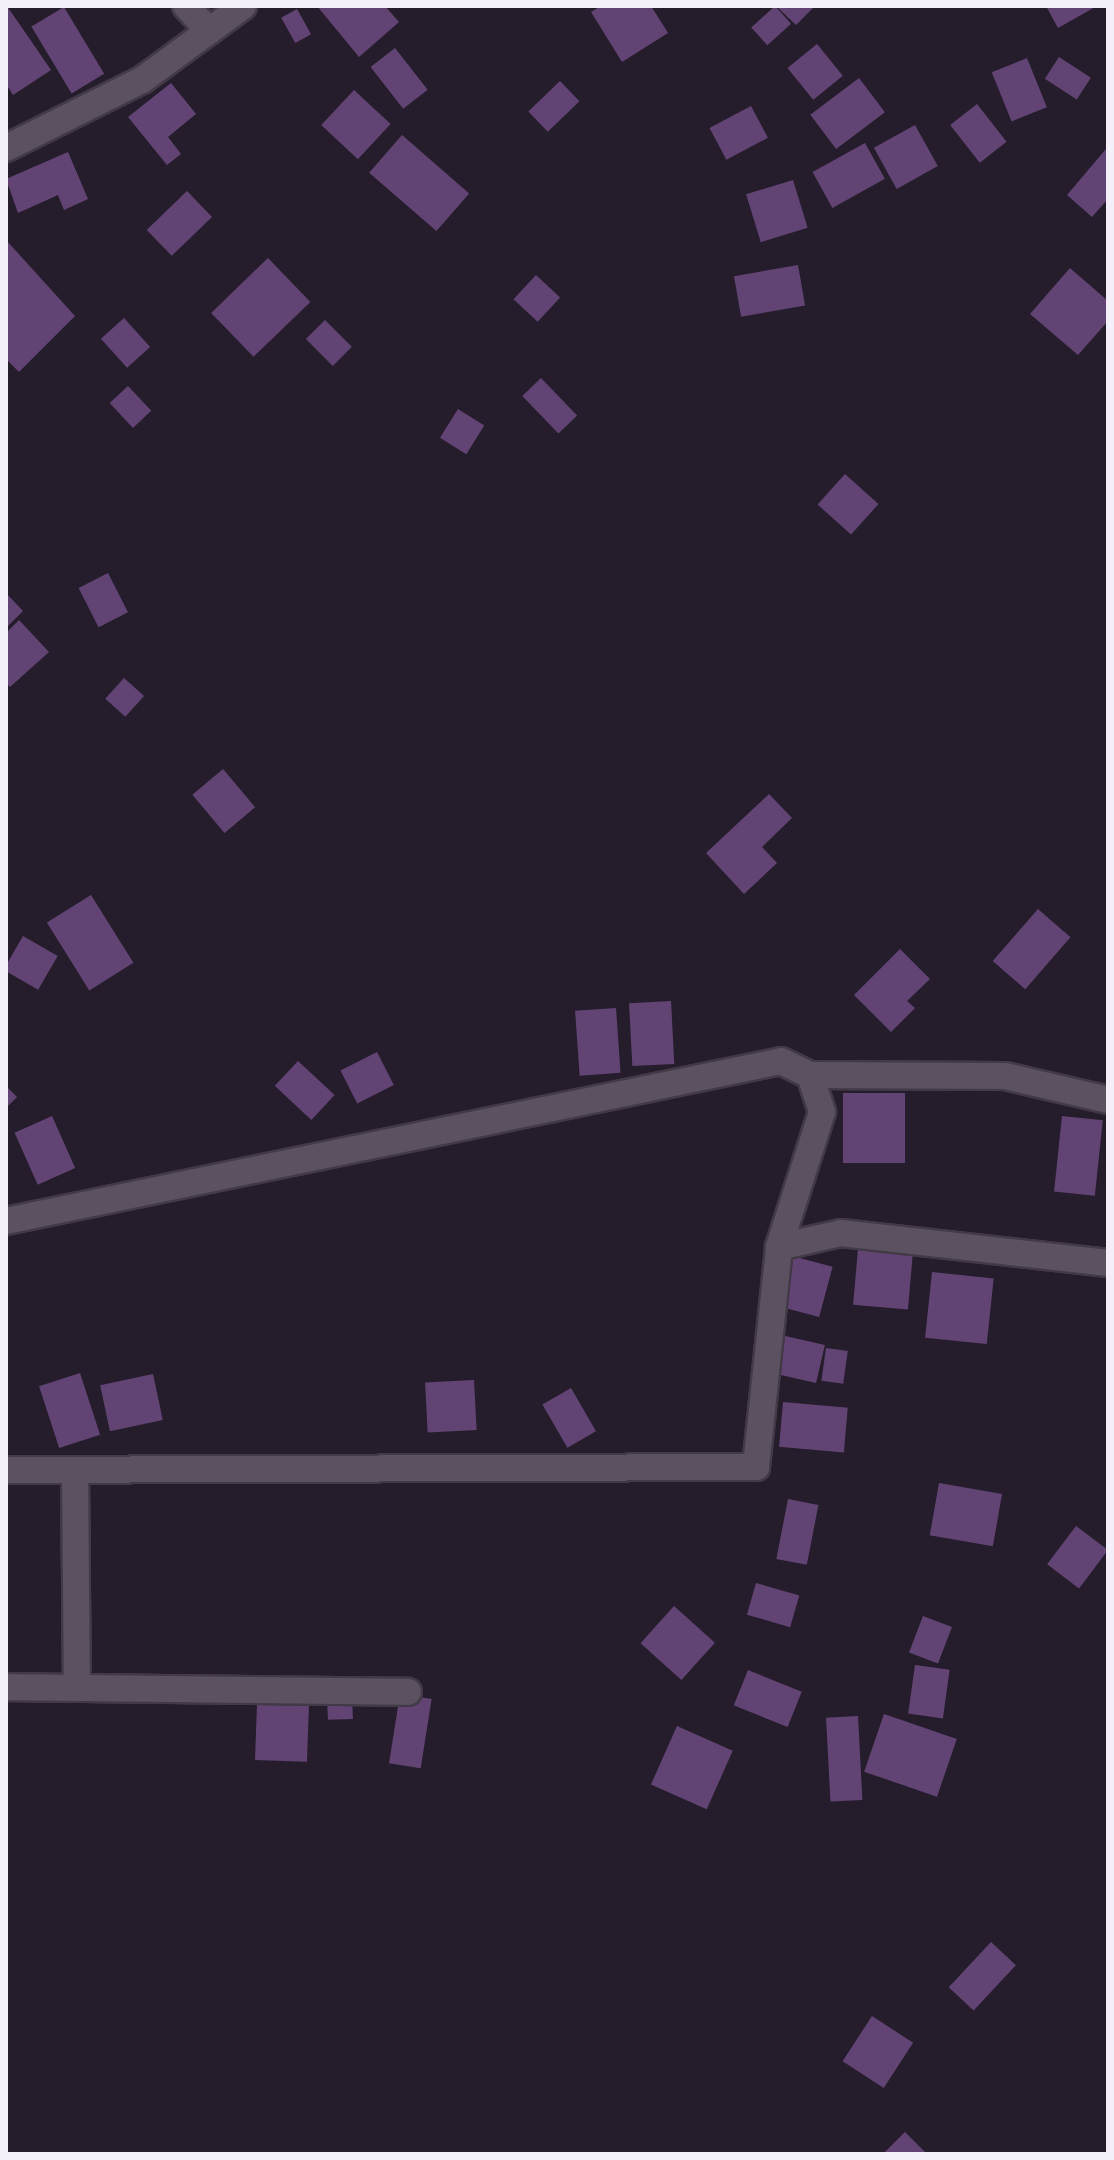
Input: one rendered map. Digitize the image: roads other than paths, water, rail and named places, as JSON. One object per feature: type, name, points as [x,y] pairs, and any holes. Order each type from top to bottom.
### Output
[{"type":"street","points":[[186,6],[209,31]]},
{"type":"street","points":[[6,148],[142,80],[243,6]]},
{"type":"street","points":[[6,1221],[781,1061],[810,1075],[1005,1076],[1108,1100]]},
{"type":"street","points":[[6,1470],[756,1467],[779,1247],[822,1112],[810,1075]]},
{"type":"street","points":[[779,1247],[841,1233],[1108,1263]]},
{"type":"street","points":[[75,1470],[77,1688]]},
{"type":"street","points":[[6,1687],[408,1692]]}]
